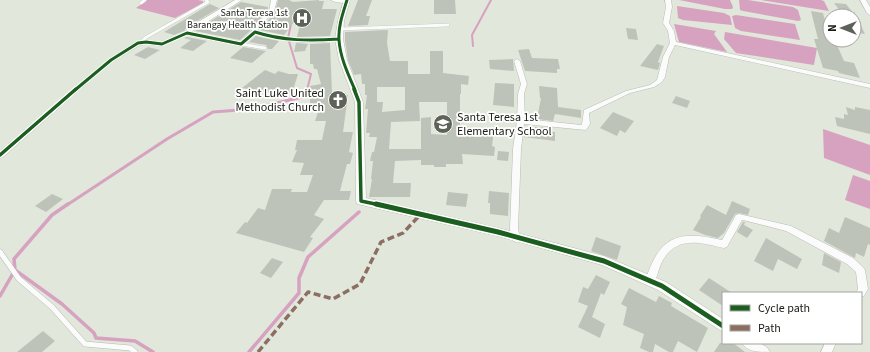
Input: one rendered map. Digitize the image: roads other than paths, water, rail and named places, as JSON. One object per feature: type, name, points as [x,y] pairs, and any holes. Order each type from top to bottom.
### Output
[{"type":"street","points":[[0,155],[111,60],[141,42],[162,44],[187,33],[190,29],[239,0]]},
{"type":"street","points":[[187,33],[241,44],[255,32],[255,29],[273,6],[274,0]]},
{"type":"street","points":[[334,0],[347,0],[341,21],[340,34],[343,60],[359,102],[361,201],[498,232],[604,261],[662,286],[722,325]]},
{"type":"street","points":[[521,122],[583,128],[586,124],[586,112],[628,92],[652,86],[660,81],[666,57],[673,43],[671,31],[666,23],[668,0]]},
{"type":"street","points":[[863,0],[870,13]]},
{"type":"street","points":[[255,32],[272,38],[314,40],[340,34]]},
{"type":"street","points":[[673,43],[870,86]]},
{"type":"street","points":[[516,238],[514,229],[516,149],[521,122],[521,94],[524,84],[517,61]]},
{"type":"street","points":[[650,282],[653,272],[666,248],[685,239],[724,244],[739,217],[743,217],[788,228],[850,261],[860,270],[863,289],[861,292]]},
{"type":"street","points":[[751,344],[763,352]]},
{"type":"lane","points":[[141,2],[145,0]]},
{"type":"lane","points":[[141,42],[145,38],[208,2],[206,0]]},
{"type":"lane","points":[[340,34],[448,26]]},
{"type":"lane","points":[[241,44],[265,48]]},
{"type":"lane","points":[[0,252],[19,279],[52,307],[85,344],[130,348],[135,352]]},
{"type":"waterway","points":[[473,46],[472,35],[491,0]]},
{"type":"waterway","points":[[291,24],[288,38],[297,68],[311,74],[307,90]]},
{"type":"waterway","points":[[67,205],[167,139],[213,112],[252,109],[306,96],[308,89]]},
{"type":"waterway","points":[[15,270],[14,259],[52,215],[68,204]]},
{"type":"waterway","points":[[249,352],[299,293],[299,278],[308,257],[359,212]]},
{"type":"waterway","points":[[0,296],[15,270]]},
{"type":"waterway","points":[[15,270],[62,304],[94,333],[96,338],[135,341],[153,352]]},
{"type":"place","name":"Santa Teresa 1st Barangay Health Station","points":[[302,18]]},
{"type":"place","name":"Saint Luke United Methodist Church","points":[[338,100]]},
{"type":"place","name":"Santa Teresa 1st Elementary School","points":[[443,124]]}]
